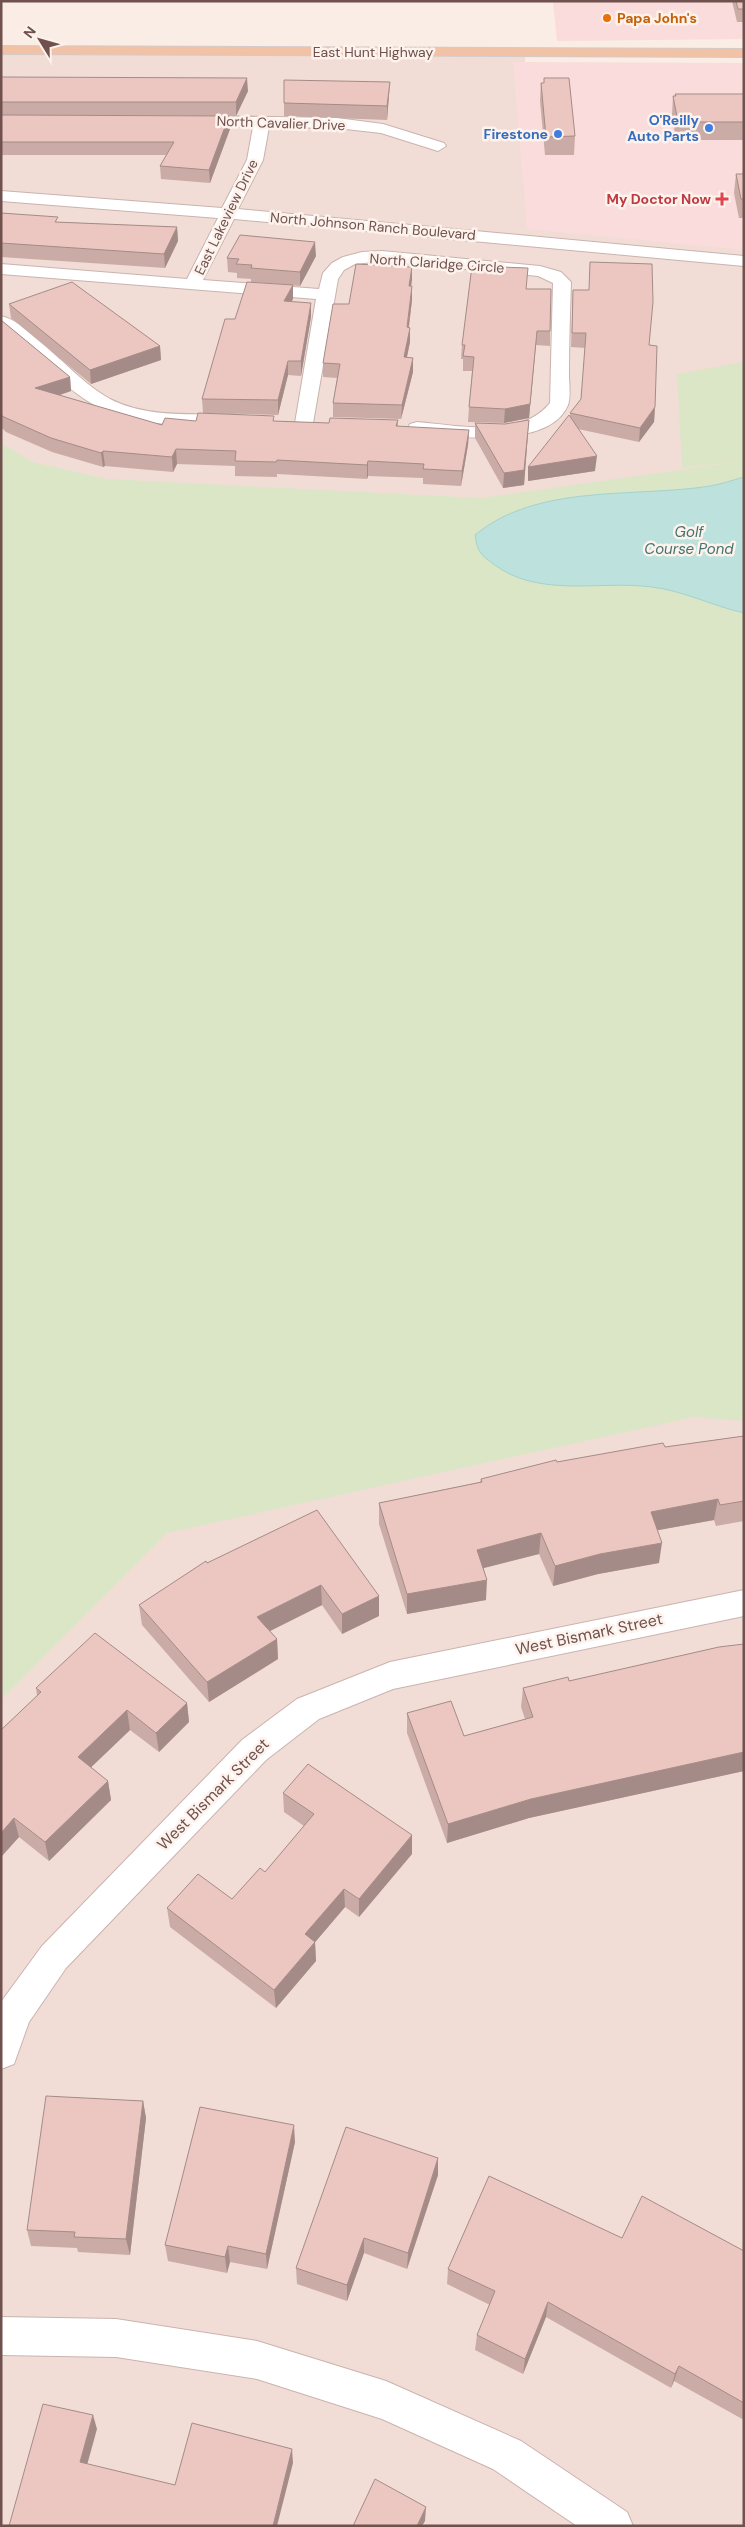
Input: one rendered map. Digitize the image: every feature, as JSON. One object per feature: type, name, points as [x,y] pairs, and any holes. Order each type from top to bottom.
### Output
[{"type":"main road","name":"East Hunt Highway","points":[[1,50],[744,53]]},
{"type":"street","name":"North Cavalier Drive","points":[[175,121],[337,123],[383,129],[438,146]]},
{"type":"street","name":"East Lakeview Drive","points":[[193,283],[256,160],[262,122]]},
{"type":"street","name":"North Johnson Ranch Boulevard","points":[[1,196],[228,213],[744,261]]},
{"type":"street","name":"North Claridge Circle","points":[[326,295],[332,272],[341,265],[361,257],[382,256],[540,271],[555,276],[562,282],[559,404],[554,413],[543,423],[504,432],[399,427]]},
{"type":"street","points":[[1,269],[326,295],[304,423]]},
{"type":"street","points":[[1,321],[91,395],[109,405],[130,412],[168,418],[255,421]]},
{"type":"street","points":[[284,422],[323,424]]},
{"type":"street","name":"West Bismark Street","points":[[1,2052],[14,2014],[54,1957],[254,1750],[308,1709],[390,1676],[744,1603]]},
{"type":"street","points":[[1,2336],[116,2338],[257,2360],[386,2401],[507,2455],[613,2526]]},
{"type":"shaded area","points":[[553,1],[744,1],[744,39],[557,41]]},
{"type":"shaded area","points":[[1,51],[525,52],[527,228],[744,236],[744,2526],[1,2526]]},
{"type":"shaded area","points":[[513,62],[744,63],[744,250],[527,229]]},
{"type":"green space","points":[[744,362],[744,1421],[694,1417],[167,1533],[1,1700],[1,443],[33,462],[107,479],[481,498],[743,461],[682,468],[677,374]]},
{"type":"water","name":"Golf Course Pond","points":[[744,477],[744,613],[676,592],[652,587],[632,585],[569,586],[529,581],[510,574],[492,563],[482,554],[477,544],[475,535],[500,518],[528,507],[557,500],[588,496],[710,486]]},
{"type":"building","points":[[736,1],[744,1],[744,9],[738,9]]},
{"type":"building","points":[[1,77],[247,78],[236,102],[1,102]]},
{"type":"building","points":[[544,78],[569,78],[575,136],[546,137],[541,83],[544,83]]},
{"type":"building","points":[[284,80],[390,82],[387,106],[284,103]]},
{"type":"building","points":[[675,94],[744,94],[744,122],[678,122],[673,96],[676,96]]},
{"type":"building","points":[[1,115],[229,116],[209,170],[160,166],[174,142],[1,142]]},
{"type":"building","points":[[736,174],[744,174],[744,199],[741,199]]},
{"type":"building","points":[[1,213],[58,217],[55,222],[177,227],[164,254],[1,243]]},
{"type":"building","points":[[240,235],[315,242],[300,272],[251,268],[252,265],[236,264],[239,259],[227,258]]},
{"type":"building","points":[[590,262],[652,264],[653,302],[649,345],[657,346],[655,407],[640,428],[570,413],[581,399],[586,333],[572,333],[573,290],[589,290]]},
{"type":"building","points":[[356,264],[412,267],[409,286],[412,286],[407,327],[410,328],[404,357],[413,358],[402,405],[333,403],[340,364],[323,363],[333,304],[349,304]]},
{"type":"building","points":[[472,266],[528,268],[526,289],[551,289],[550,331],[537,331],[530,404],[505,409],[469,407],[474,357],[463,356],[465,345],[462,345]]},
{"type":"building","points":[[72,282],[160,346],[90,370],[9,304]]},
{"type":"building","points":[[247,282],[293,285],[284,301],[311,303],[301,361],[288,361],[278,400],[202,399],[225,319],[235,319]]},
{"type":"building","points":[[1,320],[70,377],[35,388],[162,425],[165,418],[196,421],[198,413],[274,416],[273,421],[329,423],[330,418],[398,420],[396,426],[469,430],[462,471],[423,469],[424,464],[368,461],[367,465],[277,460],[276,462],[235,461],[236,451],[176,449],[172,457],[103,451],[101,453],[51,438],[1,415]]},
{"type":"building","points":[[569,415],[597,456],[528,467]]},
{"type":"building","points":[[529,420],[524,470],[504,473],[475,423],[505,424]]},
{"type":"building","points":[[744,1436],[744,1501],[720,1505],[718,1499],[651,1512],[662,1543],[600,1554],[555,1566],[541,1533],[477,1550],[487,1580],[407,1594],[379,1503],[482,1482],[481,1479],[556,1460],[557,1462],[663,1443],[665,1447]]},
{"type":"building","points":[[317,1510],[379,1596],[342,1614],[321,1585],[257,1617],[277,1639],[207,1682],[139,1605],[206,1561],[207,1563]]},
{"type":"building","points":[[95,1633],[187,1703],[156,1733],[127,1710],[78,1757],[108,1781],[45,1842],[14,1818],[1,1833],[1,1730],[41,1692],[36,1688]]},
{"type":"building","points":[[744,1644],[744,1752],[531,1799],[448,1824],[407,1713],[451,1701],[464,1736],[533,1717],[523,1688],[568,1677],[569,1681],[719,1647]]},
{"type":"building","points":[[308,1764],[412,1835],[359,1899],[344,1889],[305,1934],[315,1942],[274,1990],[167,1908],[198,1874],[232,1899],[260,1868],[265,1872],[314,1814],[283,1793]]},
{"type":"building","points":[[46,2096],[143,2101],[126,2239],[74,2237],[75,2232],[27,2230]]},
{"type":"building","points":[[200,2107],[294,2125],[266,2254],[228,2246],[225,2257],[165,2245]]},
{"type":"building","points":[[346,2127],[438,2158],[408,2253],[364,2238],[347,2285],[296,2268]]},
{"type":"building","points":[[489,2176],[622,2238],[642,2196],[744,2251],[744,2403],[679,2366],[675,2374],[548,2302],[525,2359],[477,2335],[495,2291],[448,2269]]},
{"type":"building","points":[[43,2404],[93,2415],[80,2462],[175,2485],[192,2423],[292,2449],[273,2526],[9,2526]]},
{"type":"building","points":[[375,2479],[426,2507],[417,2526],[353,2526]]},
{"type":"place","name":"Papa John's","points":[[607,18]]},
{"type":"place","name":"O'Reilly Auto Parts","points":[[709,128]]},
{"type":"place","name":"Firestone","points":[[558,134]]},
{"type":"place","name":"My Doctor Now","points":[[722,199]]}]
